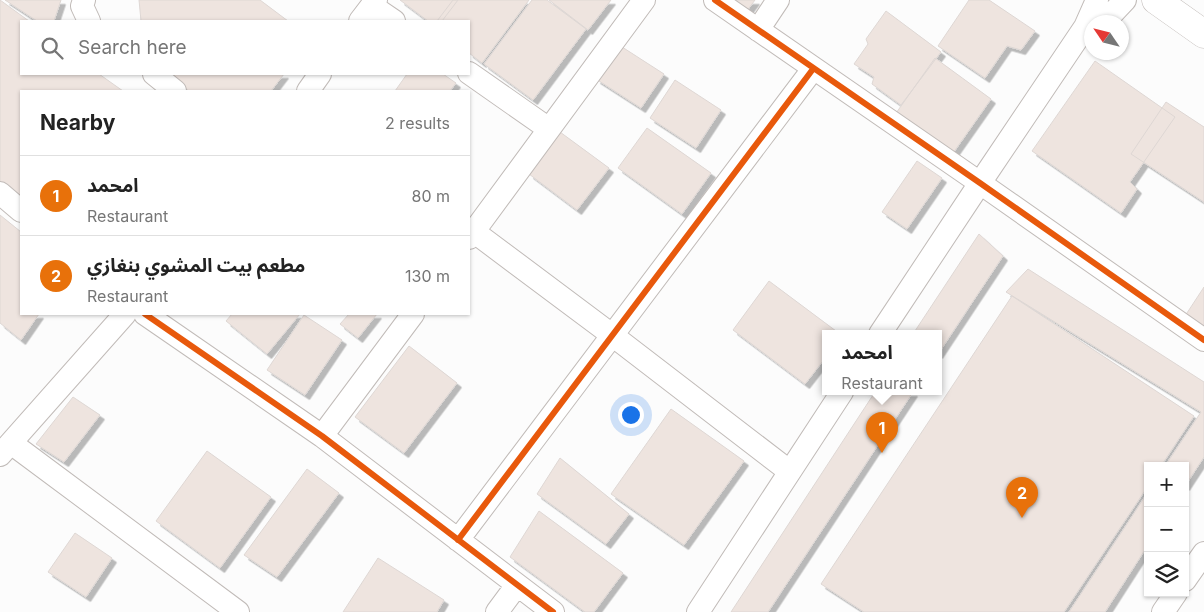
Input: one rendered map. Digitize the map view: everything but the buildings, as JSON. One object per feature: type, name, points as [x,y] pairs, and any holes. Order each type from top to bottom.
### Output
[{"type":"main road","points":[[1156,0],[1204,34]]},
{"type":"street","points":[[84,0],[82,6],[89,20]]},
{"type":"street","points":[[644,0],[471,234],[612,335],[790,471]]},
{"type":"street","points":[[715,0],[1204,340]]},
{"type":"street","points":[[758,30],[778,0]]},
{"type":"street","points":[[1093,15],[1097,0]]},
{"type":"street","points":[[1111,15],[1125,0]]},
{"type":"street","points":[[369,9],[392,20]]},
{"type":"street","points":[[883,330],[980,183],[1084,34]]},
{"type":"street","points":[[458,540],[813,69]]},
{"type":"street","points":[[470,74],[549,129]]},
{"type":"street","points":[[155,75],[174,90]]},
{"type":"street","points":[[309,90],[319,75]]},
{"type":"street","points":[[0,193],[20,210]]},
{"type":"street","points":[[124,315],[5,449],[238,612]]},
{"type":"street","points":[[146,315],[322,436],[553,612]]},
{"type":"street","points":[[322,436],[412,315]]},
{"type":"street","points":[[698,612],[840,395]]},
{"type":"street","points":[[1189,574],[1204,553]]},
{"type":"street","points":[[498,612],[517,585]]},
{"type":"street","points":[[1163,612],[1173,597]]},
{"type":"cycle path","points":[[715,0],[1204,340]]},
{"type":"cycle path","points":[[458,540],[813,69]]},
{"type":"cycle path","points":[[146,315],[322,436],[553,612]]},
{"type":"place","name":"امحمد","points":[[882,453]]},
{"type":"place","name":"مطعم بيت المشوي بنغازي","points":[[1022,518]]}]
